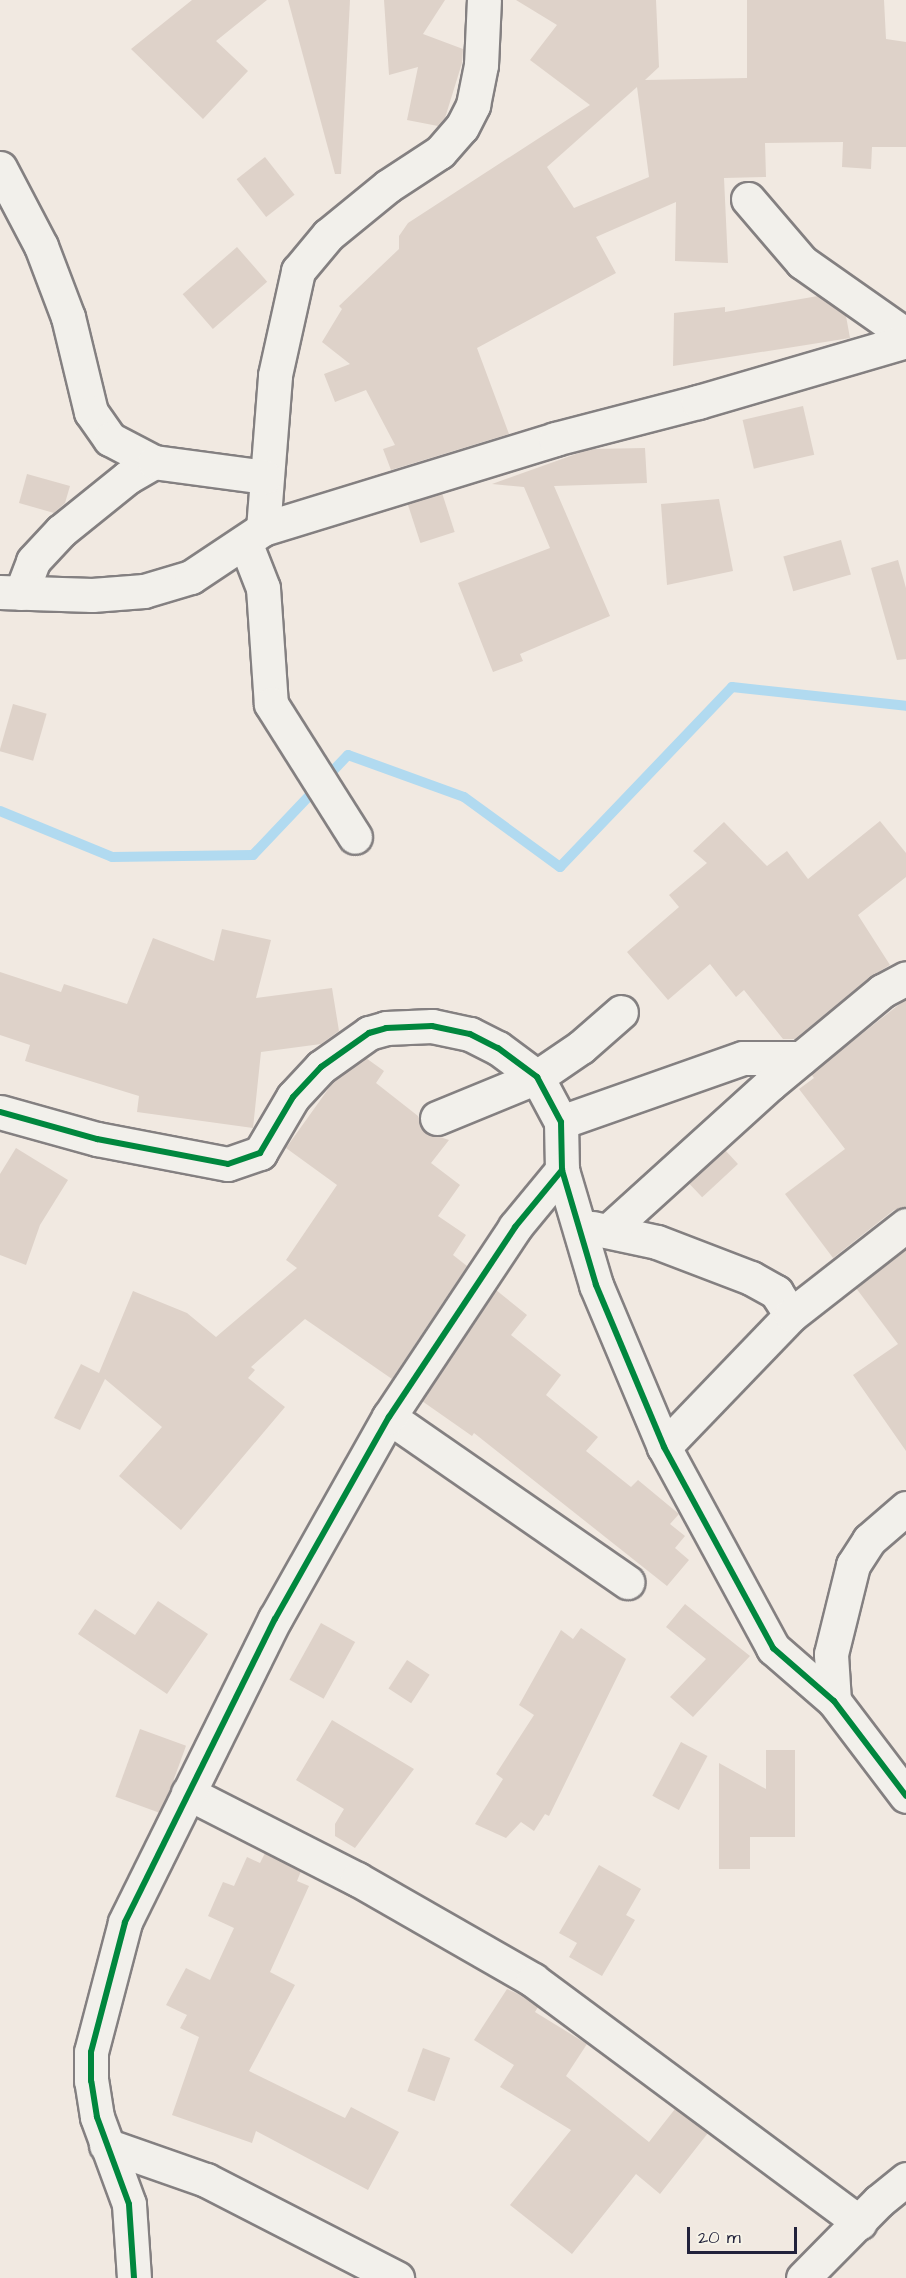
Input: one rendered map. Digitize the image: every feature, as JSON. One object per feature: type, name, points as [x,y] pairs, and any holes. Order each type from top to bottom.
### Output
[{"type":"street","points":[[355,837],[271,704],[263,588],[254,535],[265,477],[275,375],[298,271],[328,235],[388,186],[440,152],[462,127],[473,105],[481,65],[483,0]]},
{"type":"street","points":[[0,168],[17,194],[45,256],[68,317],[91,412],[110,438],[154,462],[265,477]]},
{"type":"street","points":[[748,199],[802,262],[906,335]]},
{"type":"street","points":[[11,592],[144,591],[191,577],[254,535],[555,438],[698,402],[906,341]]},
{"type":"street","points":[[11,592],[33,561],[61,531],[128,477],[154,462]]},
{"type":"street","points":[[608,1231],[801,1058],[882,991],[906,978]]},
{"type":"street","points":[[436,1118],[489,1093],[537,1077],[581,1047],[621,1012]]},
{"type":"street","points":[[0,1112],[97,1139],[228,1164],[260,1153],[293,1097],[321,1067],[369,1033],[386,1028],[432,1026],[470,1034],[498,1048],[537,1077],[561,1122],[562,1170],[576,1224],[613,1329],[664,1447],[773,1648],[834,1701],[906,1796]]},
{"type":"street","points":[[561,1122],[733,1060],[801,1058]]},
{"type":"street","points":[[134,2278],[129,2204],[97,2117],[91,2052],[125,1922],[275,1619],[389,1418],[515,1227],[562,1170]]},
{"type":"street","points":[[576,1224],[657,1242],[751,1278],[776,1292],[791,1314]]},
{"type":"street","points":[[664,1447],[791,1314],[906,1225]]},
{"type":"street","points":[[389,1418],[627,1582]]},
{"type":"street","points":[[834,1701],[831,1654],[853,1565],[869,1540],[906,1508]]},
{"type":"street","points":[[188,1793],[357,1878],[533,1980],[860,2223]]},
{"type":"street","points":[[106,2145],[206,2180],[397,2278]]},
{"type":"street","points":[[803,2278],[906,2180]]},
{"type":"building","points":[[192,0],[267,0],[216,41],[248,71],[203,119],[131,49]]},
{"type":"building","points":[[288,0],[350,0],[341,174],[335,174]]},
{"type":"building","points":[[384,0],[445,0],[423,34],[463,49],[462,63],[445,118],[438,126],[407,120],[418,67],[389,75]]},
{"type":"building","points":[[516,0],[656,0],[659,67],[645,80],[747,78],[747,0],[884,0],[886,39],[906,42],[906,147],[872,147],[871,169],[842,167],[843,142],[765,143],[766,177],[724,178],[728,263],[675,261],[676,202],[596,237],[616,273],[477,348],[509,434],[391,470],[383,449],[395,445],[366,390],[335,402],[324,374],[350,364],[322,342],[342,309],[339,306],[399,249],[399,236],[408,223],[590,105],[530,60],[557,25]],"holes":[[[637,87],[649,177],[574,208],[547,167]]]},
{"type":"building","points":[[265,157],[295,195],[266,217],[237,179]]},
{"type":"building","points":[[237,247],[267,282],[213,329],[183,294]]},
{"type":"building","points":[[818,296],[846,316],[850,338],[673,366],[674,313],[725,307],[725,312]]},
{"type":"building","points":[[803,406],[814,455],[754,469],[743,420]]},
{"type":"building","points":[[645,448],[647,483],[554,486],[610,616],[520,654],[523,661],[493,672],[458,583],[550,548],[524,487],[492,484],[590,449]]},
{"type":"building","points":[[27,474],[70,486],[65,503],[54,513],[19,503]]},
{"type":"building","points":[[442,493],[455,532],[420,543],[408,504]]},
{"type":"building","points":[[719,499],[733,571],[667,585],[661,504]]},
{"type":"building","points":[[841,540],[851,575],[793,591],[783,557]]},
{"type":"building","points":[[898,560],[906,588],[906,659],[897,660],[871,568]]},
{"type":"building","points":[[13,704],[47,714],[33,761],[0,751]]},
{"type":"building","points":[[880,821],[906,853],[906,877],[858,915],[890,965],[870,977],[795,1039],[783,1039],[744,990],[736,997],[710,964],[668,1000],[627,952],[679,907],[669,895],[707,863],[693,851],[724,822],[767,866],[787,851],[808,879]]},
{"type":"building","points":[[222,929],[271,940],[256,998],[332,988],[339,1031],[321,1044],[261,1052],[253,1128],[137,1112],[139,1096],[25,1061],[30,1045],[0,1035],[0,972],[61,992],[64,984],[127,1004],[153,938],[214,961]]},
{"type":"building","points":[[906,999],[906,1207],[894,1210],[833,1258],[785,1194],[845,1149],[799,1089],[814,1078],[811,1074]]},
{"type":"building","points":[[366,1058],[384,1071],[376,1083],[418,1116],[425,1132],[449,1140],[431,1163],[460,1185],[438,1216],[466,1235],[453,1255],[467,1266],[392,1379],[305,1319],[251,1367],[255,1370],[248,1378],[285,1407],[181,1530],[119,1476],[162,1427],[105,1379],[80,1430],[54,1418],[81,1364],[99,1373],[133,1291],[187,1313],[216,1337],[297,1268],[286,1260],[337,1185],[286,1148],[334,1081]]},
{"type":"building","points":[[16,1148],[68,1180],[40,1225],[26,1265],[0,1255],[0,1174]]},
{"type":"building","points":[[725,1150],[738,1164],[702,1197],[689,1183]]},
{"type":"building","points":[[906,1249],[906,1451],[853,1375],[898,1344],[856,1288]]},
{"type":"building","points":[[496,1290],[527,1315],[511,1335],[561,1375],[546,1395],[598,1437],[586,1451],[631,1487],[638,1480],[679,1514],[670,1524],[685,1536],[675,1548],[689,1560],[667,1586],[474,1433],[472,1436],[422,1401]]},
{"type":"building","points":[[158,1601],[208,1634],[167,1694],[78,1634],[95,1609],[135,1635]]},
{"type":"building","points":[[685,1604],[750,1656],[693,1717],[670,1697],[706,1659],[666,1627]]},
{"type":"building","points":[[321,1623],[355,1642],[324,1699],[289,1680]]},
{"type":"building","points":[[581,1628],[626,1659],[549,1816],[545,1814],[534,1831],[521,1822],[506,1838],[475,1824],[503,1779],[496,1774],[534,1715],[519,1705],[561,1630],[573,1639]]},
{"type":"building","points":[[407,1660],[430,1675],[411,1703],[388,1689]]},
{"type":"building","points":[[332,1720],[414,1769],[355,1848],[335,1836],[335,1824],[344,1809],[296,1780]]},
{"type":"building","points":[[140,1729],[186,1746],[161,1813],[115,1797]]},
{"type":"building","points":[[681,1742],[707,1756],[679,1810],[652,1796]]},
{"type":"building","points":[[766,1750],[795,1750],[795,1837],[750,1837],[750,1869],[719,1869],[719,1763],[766,1789]]},
{"type":"building","points":[[265,1853],[301,1871],[297,1881],[309,1886],[270,1972],[295,1985],[249,2071],[345,2118],[351,2107],[399,2132],[368,2190],[256,2131],[252,2143],[172,2115],[199,2037],[180,2028],[187,2015],[166,2005],[186,1968],[210,1980],[234,1928],[208,1916],[223,1882],[234,1886],[247,1857],[260,1863]]},
{"type":"building","points":[[599,1865],[641,1889],[626,1915],[635,1920],[602,1976],[569,1957],[577,1943],[559,1933]]},
{"type":"building","points":[[507,1989],[523,1996],[538,2007],[535,2012],[587,2044],[566,2076],[649,2142],[675,2109],[708,2133],[660,2194],[636,2174],[572,2254],[510,2205],[571,2130],[500,2087],[514,2065],[474,2040]]},
{"type":"building","points":[[423,2048],[450,2058],[435,2101],[407,2091]]},
{"type":"waterway","points":[[0,811],[112,857],[253,855],[348,755],[464,797],[560,867],[732,687],[906,706]]},
{"type":"cycle path","points":[[0,1112],[97,1139],[228,1164],[260,1153],[293,1097],[321,1067],[369,1033],[386,1028],[432,1026],[470,1034],[498,1048],[537,1077],[561,1122],[562,1170],[596,1285],[664,1447],[773,1648],[834,1701],[906,1796]]},
{"type":"cycle path","points":[[134,2278],[129,2204],[97,2117],[91,2081],[91,2052],[125,1922],[275,1619],[389,1417],[515,1227],[562,1170]]}]
